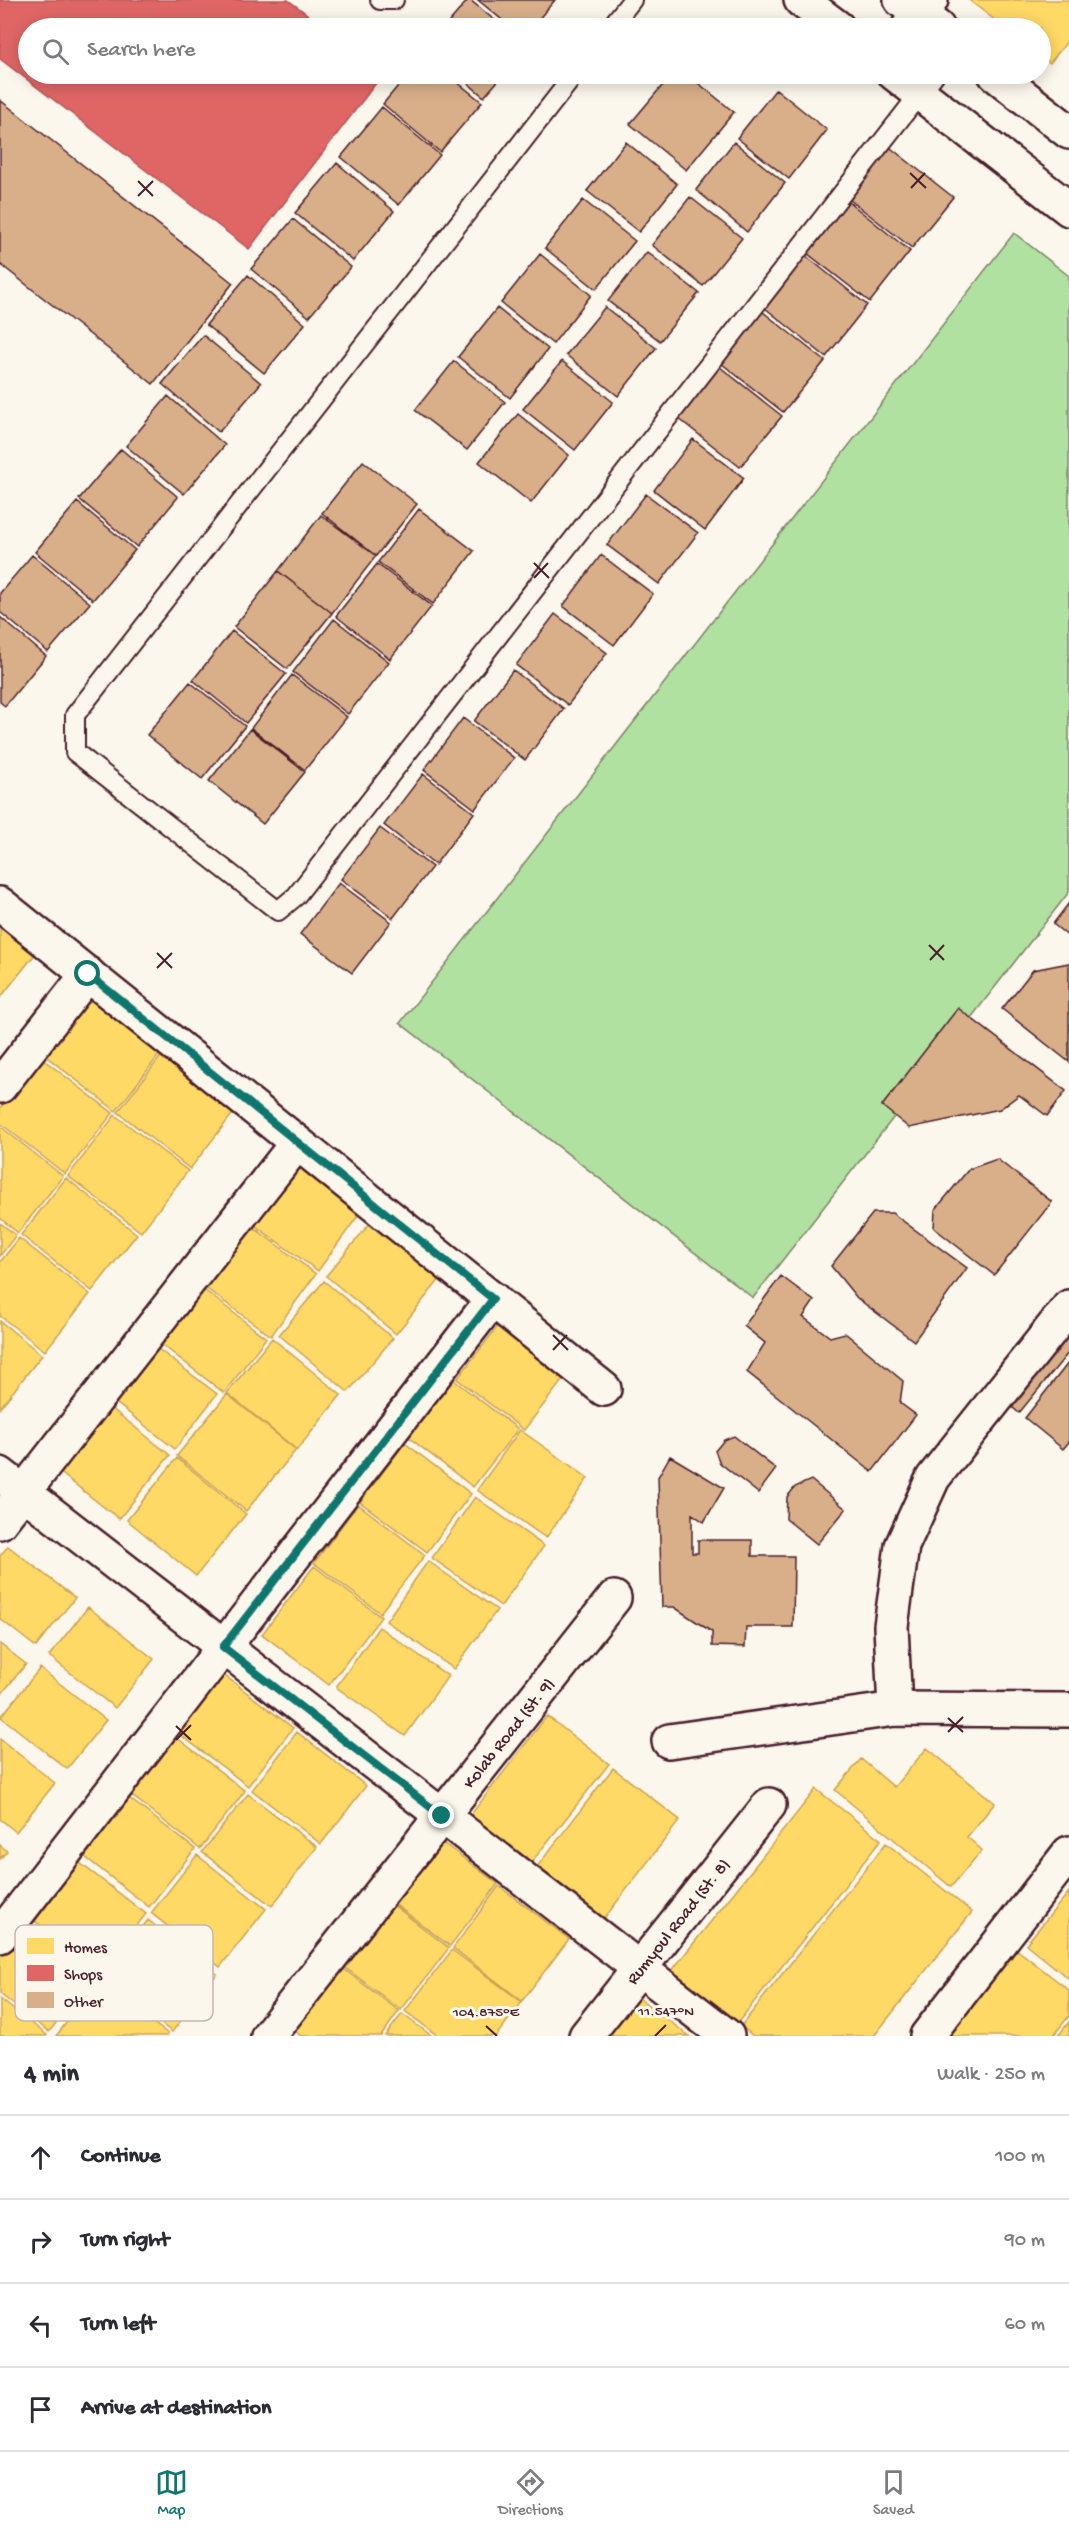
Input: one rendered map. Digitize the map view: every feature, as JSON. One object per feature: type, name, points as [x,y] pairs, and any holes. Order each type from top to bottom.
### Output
[{"type":"street","points":[[801,0],[825,18]]},
{"type":"street","points":[[922,84],[1069,209]]},
{"type":"street","points":[[1008,84],[1069,132]]},
{"type":"street","points":[[0,904],[604,1389]]},
{"type":"street","points":[[0,1086],[88,974]]},
{"type":"street","points":[[0,1522],[12,1484],[297,1143]]},
{"type":"street","points":[[0,1936],[493,1299]]},
{"type":"street","points":[[895,1709],[891,1626],[902,1546],[933,1478],[1069,1306]]},
{"type":"street","points":[[12,1484],[727,2036]]},
{"type":"street","name":"Kolab Road (St. 9)","points":[[268,2036],[614,1598]]},
{"type":"street","points":[[669,1741],[895,1709],[1069,1710]]},
{"type":"street","name":"Rumyoul Road (St. 8)","points":[[586,2036],[769,1805]]},
{"type":"street","points":[[927,2036],[1069,1853]]},
{"type":"lane","points":[[380,0],[394,0]]},
{"type":"lane","points":[[618,18],[632,0]]},
{"type":"lane","points":[[567,84],[75,715],[75,752],[278,911],[296,896],[914,84]]},
{"type":"green space","points":[[1014,233],[1069,276],[1069,892],[753,1298],[400,1023]]},
{"type":"building: Homes","points":[[969,0],[1069,0],[1069,39],[1051,62],[1051,18],[992,18]]},
{"type":"building: Homes","points":[[0,924],[36,953],[0,998]]},
{"type":"building: Homes","points":[[90,993],[163,1050],[116,1111],[43,1054]]},
{"type":"building: Homes","points":[[165,1051],[238,1107],[190,1169],[118,1112]]},
{"type":"building: Homes","points":[[40,1057],[113,1113],[65,1174],[0,1123],[0,1108]]},
{"type":"building: Homes","points":[[115,1115],[188,1171],[141,1232],[68,1176]]},
{"type":"building: Homes","points":[[0,1126],[63,1176],[18,1233],[0,1218]]},
{"type":"building: Homes","points":[[295,1160],[363,1209],[318,1271],[250,1222]]},
{"type":"building: Homes","points":[[66,1178],[137,1234],[92,1291],[21,1235]]},
{"type":"building: Homes","points":[[371,1222],[440,1279],[396,1334],[326,1276]]},
{"type":"building: Homes","points":[[0,1223],[16,1235],[0,1256]]},
{"type":"building: Homes","points":[[249,1224],[316,1274],[271,1336],[203,1286]]},
{"type":"building: Homes","points":[[19,1238],[90,1294],[45,1351],[0,1316],[0,1262]]},
{"type":"building: Homes","points":[[324,1281],[393,1338],[348,1392],[279,1335]]},
{"type":"building: Homes","points":[[203,1289],[266,1338],[224,1393],[160,1343]]},
{"type":"building: Homes","points":[[0,1321],[42,1355],[0,1408]]},
{"type":"building: Homes","points":[[502,1321],[569,1372],[524,1430],[457,1379]]},
{"type":"building: Homes","points":[[272,1338],[341,1395],[297,1450],[227,1393]]},
{"type":"building: Homes","points":[[153,1345],[217,1394],[175,1449],[111,1399]]},
{"type":"building: Homes","points":[[451,1378],[518,1429],[473,1487],[407,1436]]},
{"type":"building: Homes","points":[[227,1394],[296,1450],[246,1511],[177,1456]]},
{"type":"building: Homes","points":[[107,1405],[170,1455],[119,1519],[57,1470]]},
{"type":"building: Homes","points":[[520,1430],[588,1478],[546,1538],[477,1490]]},
{"type":"building: Homes","points":[[405,1443],[471,1494],[427,1552],[360,1502]]},
{"type":"building: Homes","points":[[177,1458],[246,1514],[196,1576],[127,1520]]},
{"type":"building: Homes","points":[[475,1497],[544,1546],[501,1606],[432,1558]]},
{"type":"building: Homes","points":[[358,1504],[425,1555],[380,1613],[314,1563]]},
{"type":"building: Homes","points":[[8,1546],[75,1598],[36,1647],[0,1619],[0,1556]]},
{"type":"building: Homes","points":[[428,1561],[497,1610],[454,1669],[386,1621]]},
{"type":"building: Homes","points":[[314,1566],[381,1617],[329,1685],[262,1634]]},
{"type":"building: Homes","points":[[88,1607],[154,1659],[115,1708],[49,1656]]},
{"type":"building: Homes","points":[[379,1627],[448,1676],[405,1736],[336,1687]]},
{"type":"building: Homes","points":[[0,1644],[26,1664],[0,1696]]},
{"type":"building: Homes","points":[[40,1668],[106,1720],[67,1769],[1,1717]]},
{"type":"building: Homes","points":[[224,1675],[293,1728],[248,1786],[178,1733]]},
{"type":"building: Homes","points":[[547,1716],[609,1764],[530,1864],[469,1817]]},
{"type":"building: Homes","points":[[297,1732],[366,1786],[321,1844],[252,1790]]},
{"type":"building: Homes","points":[[176,1737],[245,1791],[200,1849],[131,1795]]},
{"type":"building: Homes","points":[[0,1739],[55,1783],[16,1832],[0,1819]]},
{"type":"building: Homes","points":[[927,1748],[995,1803],[967,1837],[982,1850],[951,1887],[835,1790],[861,1759],[894,1787]]},
{"type":"building: Homes","points":[[613,1768],[680,1820],[603,1920],[536,1868]]},
{"type":"building: Homes","points":[[816,1789],[881,1840],[736,2025],[670,1973]]},
{"type":"building: Homes","points":[[248,1794],[317,1847],[272,1906],[202,1852]]},
{"type":"building: Homes","points":[[125,1795],[195,1849],[149,1907],[80,1853]]},
{"type":"building: Homes","points":[[431,1834],[498,1884],[450,1946],[384,1896]]},
{"type":"building: Homes","points":[[886,1843],[972,1912],[874,2036],[753,2036],[741,2026]]},
{"type":"building: Homes","points":[[0,1845],[7,1851],[0,1859]]},
{"type":"building: Homes","points":[[197,1855],[266,1909],[220,1967],[213,1962],[213,1925],[166,1925],[151,1913]]},
{"type":"building: Homes","points":[[76,1860],[146,1914],[137,1925],[40,1925],[31,1918]]},
{"type":"building: Homes","points":[[499,1886],[569,1939],[522,2001],[453,1948]]},
{"type":"building: Homes","points":[[1069,1892],[1069,1979],[1026,1944]]},
{"type":"building: Homes","points":[[383,1897],[449,1948],[401,2010],[335,1960]]},
{"type":"building: Homes","points":[[25,1920],[31,1925],[21,1925]]},
{"type":"building: Homes","points":[[148,1920],[154,1925],[144,1925]]},
{"type":"building: Homes","points":[[15,1933],[15,2006],[0,1994],[0,1953]]},
{"type":"building: Homes","points":[[1015,1948],[1069,1990],[1069,2016],[1053,2036],[947,2036]]},
{"type":"building: Homes","points":[[452,1950],[522,2002],[496,2036],[438,2036],[405,2011]]},
{"type":"building: Homes","points":[[333,1961],[399,2011],[381,2036],[301,2036],[285,2024]]},
{"type":"building: Homes","points":[[631,1992],[689,2036],[597,2036]]},
{"type":"building: Homes","points":[[0,1999],[15,2010],[15,2021],[29,2021],[47,2035],[46,2036],[0,2036]]},
{"type":"building: Homes","points":[[402,2014],[432,2036],[385,2036]]},
{"type":"building: Homes","points":[[35,2021],[58,2021],[49,2032]]},
{"type":"building: Homes","points":[[68,2021],[151,2021],[168,2034],[167,2036],[56,2036]]},
{"type":"building: Homes","points":[[158,2021],[181,2021],[172,2032]]},
{"type":"building: Homes","points":[[1069,2022],[1069,2036],[1058,2036]]},
{"type":"building: Shops","points":[[0,0],[288,0],[312,18],[18,18],[18,73],[0,59]]},
{"type":"building: Shops","points":[[33,84],[375,84],[249,249]]},
{"type":"building: Other","points":[[470,0],[492,18],[453,18]]},
{"type":"building: Other","points":[[478,0],[555,0],[540,18],[500,18]]},
{"type":"building: Other","points":[[400,84],[460,84],[482,102],[440,152],[383,104]]},
{"type":"building: Other","points":[[469,84],[495,84],[484,97]]},
{"type":"building: Other","points":[[664,84],[699,84],[734,112],[686,170],[630,124]]},
{"type":"building: Other","points":[[776,89],[827,130],[789,179],[737,138]]},
{"type":"building: Other","points":[[0,100],[233,283],[153,384],[0,264]]},
{"type":"building: Other","points":[[382,107],[440,155],[399,205],[341,157]]},
{"type":"building: Other","points":[[626,142],[677,184],[639,232],[587,191]]},
{"type":"building: Other","points":[[734,142],[785,183],[747,232],[696,190]]},
{"type":"building: Other","points":[[887,145],[953,197],[912,248],[845,196]]},
{"type":"building: Other","points":[[337,163],[394,211],[353,261],[295,213]]},
{"type":"building: Other","points":[[690,197],[742,238],[703,286],[652,245]]},
{"type":"building: Other","points":[[844,198],[910,251],[870,302],[803,250]]},
{"type":"building: Other","points":[[583,200],[635,241],[596,289],[545,248]]},
{"type":"building: Other","points":[[293,219],[351,267],[309,317],[251,269]]},
{"type":"building: Other","points":[[647,252],[699,293],[660,341],[608,301]]},
{"type":"building: Other","points":[[801,252],[867,305],[826,357],[760,304]]},
{"type":"building: Other","points":[[540,254],[591,295],[553,344],[501,303]]},
{"type":"building: Other","points":[[248,275],[305,324],[264,373],[206,325]]},
{"type":"building: Other","points":[[605,307],[656,348],[618,396],[566,355]]},
{"type":"building: Other","points":[[497,308],[548,349],[510,398],[458,357]]},
{"type":"building: Other","points":[[758,308],[825,361],[783,412],[717,360]]},
{"type":"building: Other","points":[[203,335],[261,383],[219,432],[162,384]]},
{"type":"building: Other","points":[[454,361],[505,402],[467,450],[415,410]]},
{"type":"building: Other","points":[[562,361],[613,402],[575,450],[523,409]]},
{"type":"building: Other","points":[[715,363],[782,416],[740,467],[674,415]]},
{"type":"building: Other","points":[[168,396],[225,445],[184,494],[126,446]]},
{"type":"building: Other","points":[[518,414],[569,455],[531,503],[479,462]]},
{"type":"building: Other","points":[[693,439],[744,478],[705,530],[654,490]]},
{"type":"building: Other","points":[[121,449],[178,497],[137,547],[79,499]]},
{"type":"building: Other","points":[[363,461],[417,504],[376,556],[322,513]]},
{"type":"building: Other","points":[[646,494],[698,533],[659,584],[607,545]]},
{"type":"building: Other","points":[[77,502],[135,550],[93,600],[35,552]]},
{"type":"building: Other","points":[[419,509],[474,551],[433,604],[378,562]]},
{"type":"building: Other","points":[[321,515],[376,556],[332,613],[278,571]]},
{"type":"building: Other","points":[[32,555],[90,603],[48,652],[0,612],[0,593]]},
{"type":"building: Other","points":[[601,555],[653,594],[614,645],[563,606]]},
{"type":"building: Other","points":[[377,564],[432,606],[390,659],[336,616]]},
{"type":"building: Other","points":[[278,571],[332,613],[287,669],[234,627]]},
{"type":"building: Other","points":[[555,614],[607,653],[568,705],[516,665]]},
{"type":"building: Other","points":[[0,617],[46,656],[5,706],[0,702]]},
{"type":"building: Other","points":[[334,619],[389,662],[348,714],[293,672]]},
{"type":"building: Other","points":[[232,631],[286,674],[246,723],[193,680]]},
{"type":"building: Other","points":[[513,670],[564,709],[525,760],[474,721]]},
{"type":"building: Other","points":[[292,675],[347,717],[305,770],[251,728]]},
{"type":"building: Other","points":[[190,682],[245,726],[202,779],[147,735]]},
{"type":"building: Other","points":[[463,718],[514,758],[475,809],[424,770]]},
{"type":"building: Other","points":[[250,729],[305,772],[263,824],[209,781]]},
{"type":"building: Other","points":[[423,774],[474,813],[435,865],[384,825]]},
{"type":"building: Other","points":[[380,828],[432,867],[393,918],[341,879]]},
{"type":"building: Other","points":[[339,883],[391,922],[352,973],[300,934]]},
{"type":"building: Other","points":[[1069,903],[1069,937],[1053,924]]},
{"type":"building: Other","points":[[1069,963],[1069,1062],[1002,1009],[1033,970]]},
{"type":"building: Other","points":[[958,1008],[1066,1091],[1047,1116],[1019,1095],[1000,1109],[909,1128],[882,1106]]},
{"type":"building: Other","points":[[997,1159],[1052,1202],[994,1275],[934,1228],[935,1210],[969,1169]]},
{"type":"building: Other","points":[[873,1213],[892,1213],[967,1268],[914,1341],[857,1298],[831,1266]]},
{"type":"building: Other","points":[[781,1276],[814,1301],[803,1317],[830,1337],[845,1333],[903,1381],[900,1403],[916,1415],[872,1472],[747,1372],[765,1343],[744,1326]]},
{"type":"building: Other","points":[[1069,1325],[1069,1352],[1019,1413],[1001,1398]]},
{"type":"building: Other","points":[[1069,1362],[1069,1442],[1063,1449],[1025,1418]]},
{"type":"building: Other","points":[[734,1436],[776,1469],[758,1493],[720,1463],[715,1451],[724,1440]]},
{"type":"building: Other","points":[[670,1456],[724,1488],[704,1522],[692,1514],[692,1553],[698,1553],[698,1540],[752,1540],[752,1556],[794,1556],[793,1627],[746,1627],[745,1647],[712,1646],[712,1632],[674,1607],[662,1607],[658,1477]]},
{"type":"building: Other","points":[[811,1480],[846,1509],[817,1544],[786,1519],[787,1497],[795,1487]]},
{"type":"route","points":[[88,974],[493,1299],[223,1647],[442,1816]]}]
